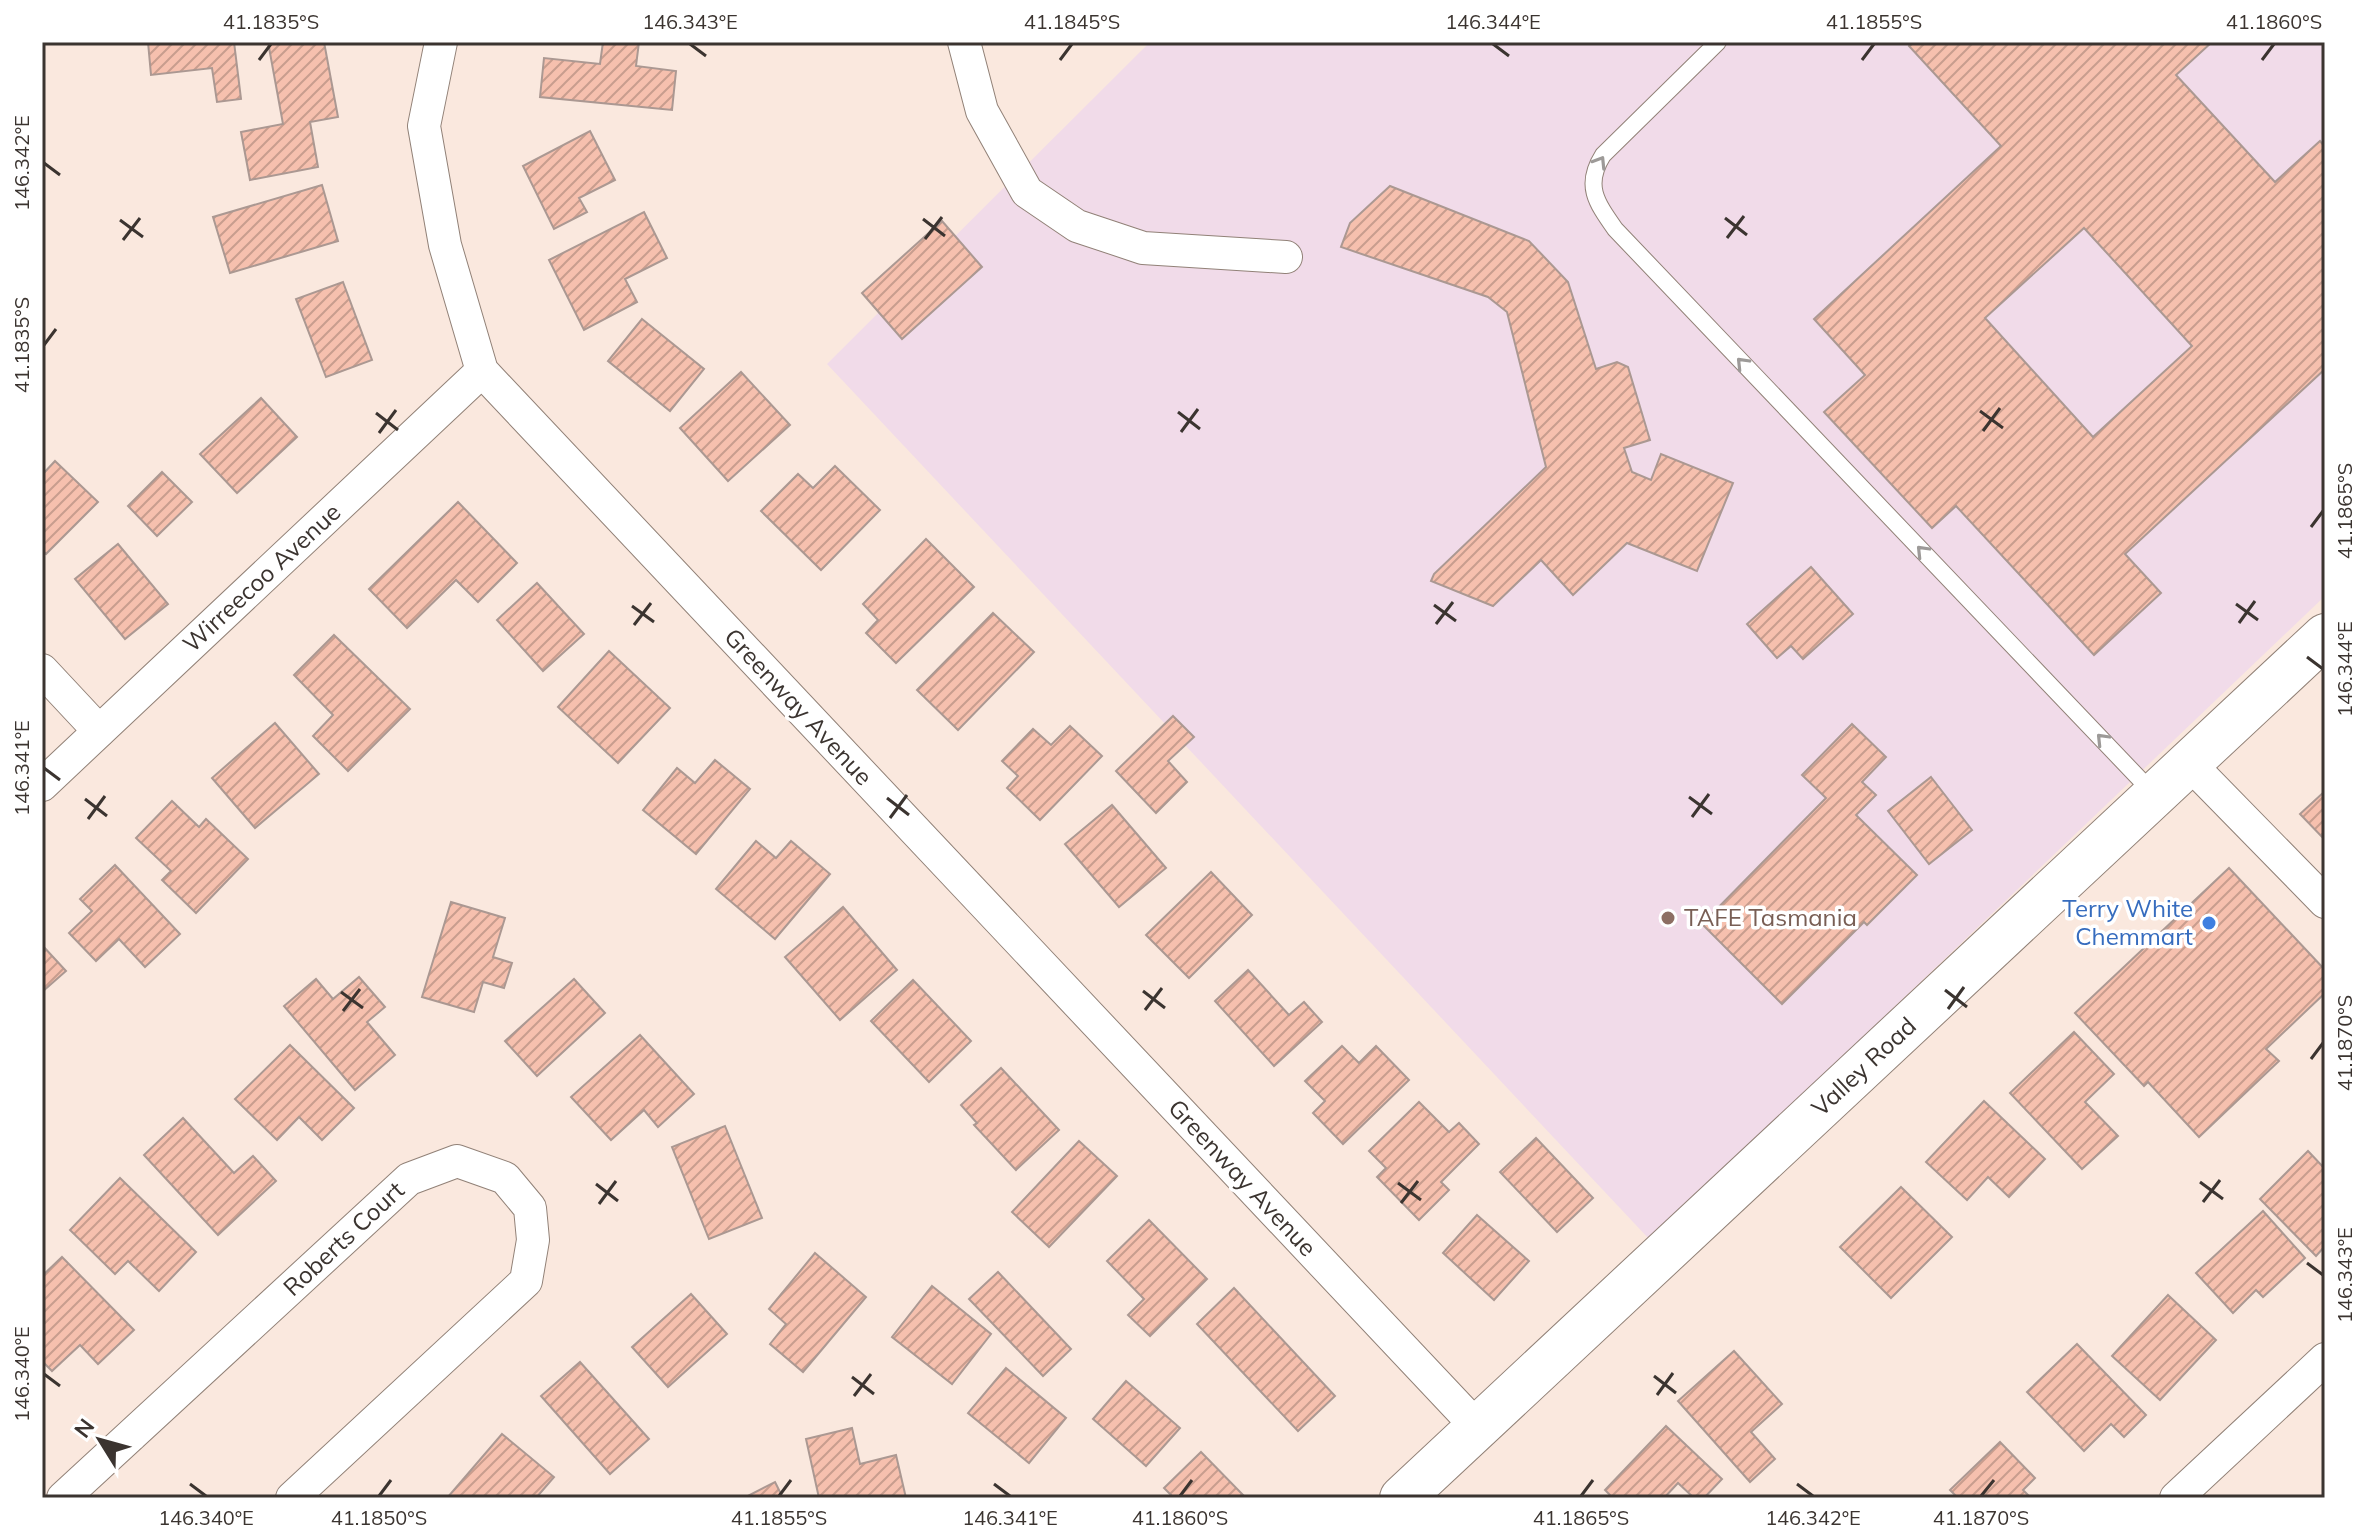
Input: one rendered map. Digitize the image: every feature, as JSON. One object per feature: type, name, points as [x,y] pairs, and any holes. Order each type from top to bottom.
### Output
[{"type":"street","name":"Greenway Avenue","points":[[441,42],[424,126],[445,245],[482,371],[1478,1428]]},
{"type":"street","points":[[964,42],[982,111],[1027,192],[1077,226],[1143,248],[1286,257]]},
{"type":"street","name":"Wirreecoo Avenue","points":[[42,785],[482,371]]},
{"type":"street","name":"Valley Road","points":[[1402,1498],[2325,636]]},
{"type":"street","points":[[42,670],[99,731]]},
{"type":"street","points":[[2189,763],[2325,902]]},
{"type":"street","name":"Roberts Court","points":[[63,1498],[409,1179],[457,1161],[505,1178],[530,1208],[533,1240],[526,1281],[292,1498]]},
{"type":"street","points":[[2176,1498],[2325,1359]]},
{"type":"lane","points":[[1718,42],[1603,155],[1591,183],[1601,209],[1615,229],[2156,795]]},
{"type":"shaded area","name":"TAFE Tasmania","points":[[1150,42],[2325,42],[2325,596],[1650,1240],[827,364]]},
{"type":"building","points":[[148,42],[234,42],[241,99],[217,102],[212,68],[151,75]]},
{"type":"building","points":[[268,42],[324,42],[338,117],[310,122],[318,167],[250,180],[241,132],[283,124]]},
{"type":"building","points":[[603,42],[639,42],[636,66],[676,71],[672,110],[540,97],[544,58],[600,64]]},
{"type":"building","points":[[1913,42],[2212,42],[2176,75],[2275,182],[2320,141],[2325,147],[2325,369],[2125,554],[2161,593],[2094,655],[1956,506],[1932,528],[1824,412],[1865,375],[1814,319],[2001,146],[1909,46]],"holes":[[[2084,228],[2192,346],[2093,437],[1985,318]]]},
{"type":"building","points":[[590,131],[615,180],[579,198],[587,212],[554,229],[523,166]]},
{"type":"building","points":[[322,185],[338,241],[230,273],[213,217]]},
{"type":"building","points":[[1390,186],[1529,241],[1568,282],[1596,369],[1617,362],[1628,367],[1650,440],[1624,448],[1632,472],[1651,480],[1661,454],[1733,483],[1697,571],[1627,543],[1573,595],[1541,560],[1493,606],[1431,581],[1434,574],[1546,467],[1507,312],[1488,297],[1341,247],[1350,223]]},
{"type":"building","points":[[644,212],[667,258],[625,279],[637,302],[584,330],[549,260]]},
{"type":"building","points":[[942,221],[982,267],[902,339],[862,293]]},
{"type":"building","points":[[343,282],[372,360],[326,377],[296,299]]},
{"type":"building","points":[[642,319],[704,369],[670,411],[608,361]]},
{"type":"building","points":[[741,372],[790,425],[728,481],[680,428]]},
{"type":"building","points":[[261,398],[297,437],[237,493],[200,454]]},
{"type":"building","points":[[55,461],[98,502],[46,554],[42,550],[42,475]]},
{"type":"building","points":[[835,466],[880,510],[821,570],[761,511],[798,474],[813,488]]},
{"type":"building","points":[[162,472],[192,502],[157,536],[128,506]]},
{"type":"building","points":[[458,502],[517,563],[478,602],[456,580],[407,628],[369,589]]},
{"type":"building","points":[[926,539],[974,587],[896,663],[866,633],[878,620],[863,604]]},
{"type":"building","points":[[118,544],[168,604],[125,639],[75,579]]},
{"type":"building","points":[[1811,567],[1853,614],[1803,659],[1791,646],[1777,658],[1747,624]]},
{"type":"building","points":[[537,583],[584,634],[543,671],[497,620]]},
{"type":"building","points":[[993,613],[1034,652],[958,730],[917,690]]},
{"type":"building","points":[[334,635],[410,709],[348,771],[313,736],[333,715],[294,675]]},
{"type":"building","points":[[609,651],[670,708],[618,763],[558,707]]},
{"type":"building","points":[[1173,716],[1194,737],[1168,761],[1187,782],[1156,813],[1116,771]]},
{"type":"building","points":[[275,723],[319,774],[255,828],[212,778]]},
{"type":"building","points":[[1852,724],[1886,757],[1862,782],[1876,795],[1856,815],[1917,875],[1867,925],[1864,922],[1782,1004],[1702,924],[1826,798],[1802,775]]},
{"type":"building","points":[[1070,726],[1102,756],[1040,820],[1007,788],[1018,776],[1002,761],[1033,729],[1051,745]]},
{"type":"building","points":[[715,760],[750,789],[696,854],[643,810],[677,768],[695,783]]},
{"type":"building","points":[[1931,777],[1972,830],[1929,864],[1888,811]]},
{"type":"building","points":[[2325,791],[2325,840],[2300,814]]},
{"type":"building","points":[[172,801],[199,827],[206,819],[248,859],[196,913],[162,880],[171,871],[136,838]]},
{"type":"building","points":[[1112,805],[1166,868],[1119,907],[1065,844]]},
{"type":"building","points":[[756,841],[776,858],[791,841],[830,874],[775,939],[716,889]]},
{"type":"building","points":[[115,865],[180,934],[145,967],[119,939],[96,961],[69,933],[92,911],[80,899]]},
{"type":"building","points":[[2229,868],[2325,970],[2325,993],[2266,1049],[2279,1061],[2199,1137],[2148,1082],[2144,1086],[2075,1013]]},
{"type":"building","points":[[1211,872],[1252,915],[1189,978],[1146,935]]},
{"type":"building","points":[[451,902],[505,918],[493,957],[512,963],[504,988],[483,982],[474,1012],[422,997]]},
{"type":"building","points":[[843,907],[897,970],[840,1020],[785,957]]},
{"type":"building","points":[[42,945],[66,971],[42,992]]},
{"type":"building","points":[[1248,970],[1289,1015],[1304,1002],[1322,1022],[1274,1066],[1215,1001]]},
{"type":"building","points":[[359,977],[385,1007],[367,1022],[395,1055],[355,1090],[284,1006],[316,979],[333,999]]},
{"type":"building","points":[[574,979],[605,1013],[537,1076],[505,1041]]},
{"type":"building","points":[[913,980],[971,1041],[929,1082],[871,1021]]},
{"type":"building","points":[[2074,1032],[2114,1074],[2085,1102],[2118,1136],[2082,1169],[2010,1093]]},
{"type":"building","points":[[640,1035],[694,1094],[658,1127],[644,1110],[611,1140],[571,1097]]},
{"type":"building","points":[[290,1045],[354,1108],[322,1140],[299,1117],[277,1140],[235,1099]]},
{"type":"building","points":[[1342,1046],[1359,1063],[1376,1046],[1409,1080],[1343,1144],[1313,1113],[1325,1101],[1305,1081]]},
{"type":"building","points":[[1001,1068],[1059,1130],[1016,1170],[974,1125],[977,1123],[961,1105]]},
{"type":"building","points":[[1984,1101],[2045,1159],[2009,1197],[1988,1177],[1967,1200],[1926,1162]]},
{"type":"building","points":[[1419,1102],[1449,1132],[1459,1123],[1479,1144],[1441,1182],[1449,1190],[1419,1220],[1377,1177],[1386,1168],[1369,1151]]},
{"type":"building","points":[[183,1118],[234,1173],[253,1156],[276,1181],[218,1235],[144,1155]]},
{"type":"building","points":[[725,1126],[762,1218],[709,1239],[672,1147]]},
{"type":"building","points":[[1536,1138],[1593,1198],[1557,1232],[1500,1172]]},
{"type":"building","points":[[1079,1141],[1117,1176],[1049,1247],[1012,1212]]},
{"type":"building","points":[[2308,1151],[2325,1169],[2325,1246],[2316,1256],[2260,1199]]},
{"type":"building","points":[[120,1178],[196,1252],[159,1291],[128,1261],[115,1274],[70,1230]]},
{"type":"building","points":[[1901,1187],[1952,1237],[1891,1298],[1840,1247]]},
{"type":"building","points":[[2263,1211],[2305,1258],[2263,1297],[2256,1290],[2233,1313],[2196,1273]]},
{"type":"building","points":[[1477,1215],[1529,1261],[1494,1300],[1443,1253]]},
{"type":"building","points":[[1149,1220],[1207,1279],[1150,1336],[1128,1315],[1144,1299],[1107,1261]]},
{"type":"building","points":[[815,1253],[866,1297],[803,1372],[770,1344],[786,1324],[769,1309]]},
{"type":"building","points":[[62,1257],[134,1330],[98,1364],[80,1345],[52,1371],[42,1361],[42,1276]]},
{"type":"building","points":[[998,1272],[1071,1349],[1043,1376],[969,1299]]},
{"type":"building","points":[[932,1286],[991,1334],[952,1384],[892,1337]]},
{"type":"building","points":[[1234,1288],[1335,1396],[1298,1431],[1197,1324]]},
{"type":"building","points":[[691,1294],[727,1334],[668,1387],[632,1347]]},
{"type":"building","points":[[2168,1295],[2216,1340],[2160,1400],[2112,1356]]},
{"type":"building","points":[[2077,1344],[2146,1415],[2124,1437],[2111,1424],[2084,1451],[2027,1392]]},
{"type":"building","points":[[1734,1351],[1782,1404],[1751,1432],[1775,1459],[1750,1482],[1678,1401]]},
{"type":"building","points":[[580,1362],[649,1439],[610,1474],[541,1396]]},
{"type":"building","points":[[1006,1368],[1066,1418],[1029,1463],[968,1413]]},
{"type":"building","points":[[1126,1381],[1180,1428],[1146,1466],[1093,1419]]},
{"type":"building","points":[[1666,1426],[1722,1479],[1704,1498],[1694,1498],[1678,1483],[1664,1498],[1613,1498],[1605,1490]]},
{"type":"building","points":[[852,1428],[860,1464],[896,1455],[906,1498],[819,1498],[806,1439]]},
{"type":"building","points":[[502,1434],[554,1477],[536,1498],[447,1498]]},
{"type":"building","points":[[2000,1442],[2035,1478],[2023,1490],[2031,1498],[1958,1498],[1950,1490]]},
{"type":"building","points":[[1201,1452],[1246,1498],[1174,1498],[1164,1488]]},
{"type":"building","points":[[775,1482],[783,1498],[744,1498]]},
{"type":"place","name":"TAFE Tasmania","points":[[1668,918]]},
{"type":"place","name":"Terry White Chemmart","points":[[2209,923]]}]
